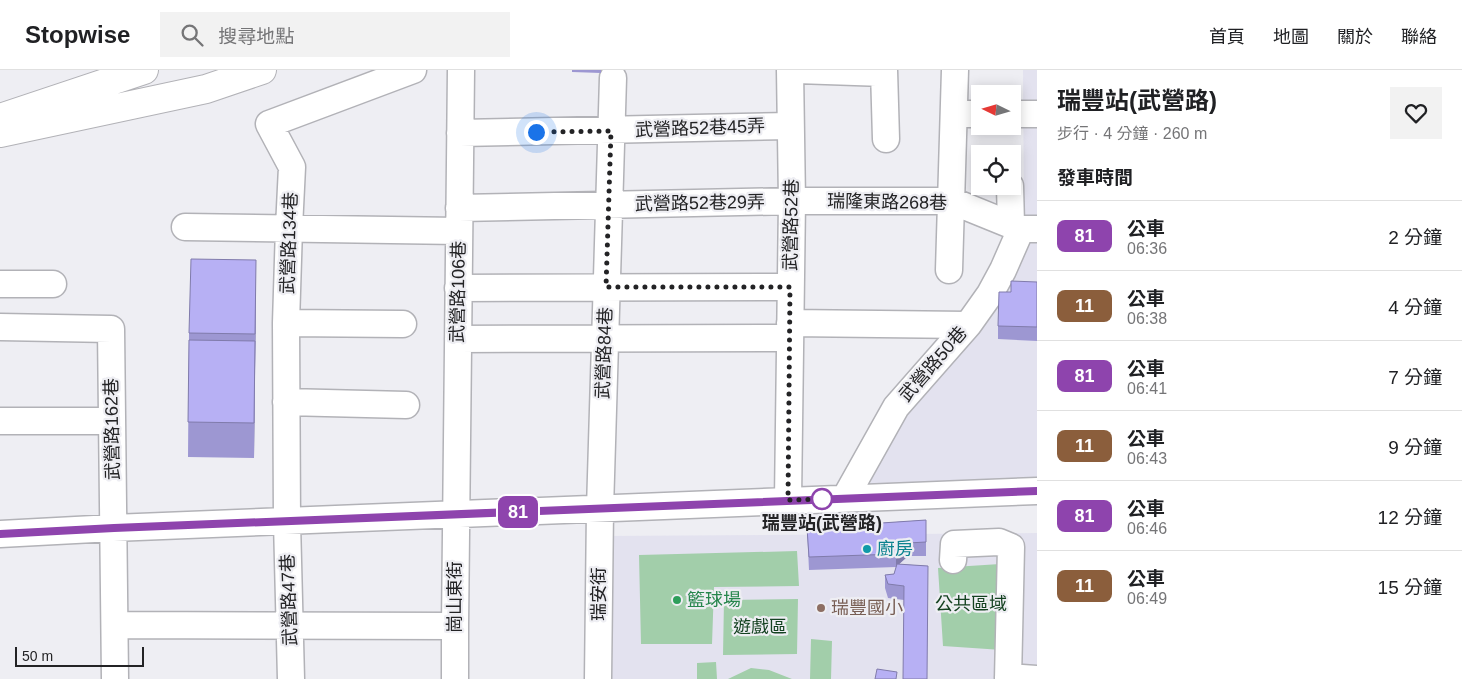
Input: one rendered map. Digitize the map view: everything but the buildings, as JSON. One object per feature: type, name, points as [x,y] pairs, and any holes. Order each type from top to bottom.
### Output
[{"type":"highway","points":[[0,118],[144,70]]},
{"type":"highway","points":[[0,133],[206,89],[262,70]]},
{"type":"street","name":"武營路134巷","points":[[287,522],[286,323],[288,228],[292,168],[269,124],[414,70]]},
{"type":"street","name":"武營路106巷","points":[[456,515],[460,70]]},
{"type":"street","name":"武營路52巷","points":[[788,500],[792,201],[790,70]]},
{"type":"street","points":[[797,70],[884,72],[886,139]]},
{"type":"street","points":[[949,270],[952,201],[967,114],[955,70]]},
{"type":"street","name":"武營路84巷","points":[[600,509],[613,78]]},
{"type":"street","points":[[1021,114],[1037,114]]},
{"type":"street","name":"武營路52巷45弄","points":[[460,133],[790,126]]},
{"type":"street","points":[[1013,195],[1023,227]]},
{"type":"street","name":"武營路52巷29弄","points":[[185,227],[288,228],[459,220],[609,204],[792,201]]},
{"type":"street","name":"瑞隆東路268巷","points":[[792,201],[952,201],[1023,227]]},
{"type":"street","name":"武營路50巷","points":[[845,498],[896,407],[968,325],[990,294],[1023,227]]},
{"type":"street","points":[[0,284],[53,284]]},
{"type":"street","points":[[458,288],[790,287]]},
{"type":"street","points":[[286,323],[403,324]]},
{"type":"street","points":[[458,339],[605,338],[968,325]]},
{"type":"street","name":"武營路162巷","points":[[0,327],[111,329],[115,679]]},
{"type":"street","points":[[286,402],[406,405]]},
{"type":"street","points":[[0,421],[112,421]]},
{"type":"street","points":[[0,534],[1037,491]]},
{"type":"street","name":"瑞安街","points":[[598,679],[600,509]]},
{"type":"street","name":"崗山東街","points":[[455,679],[456,515]]},
{"type":"street","name":"武營路47巷","points":[[287,522],[291,679]]},
{"type":"street","points":[[953,560],[954,544],[999,542],[1011,546],[1008,678],[1037,679]]},
{"type":"street","points":[[115,625],[454,626]]},
{"type":"shaded area","points":[[1023,70],[1037,70],[1037,218],[1024,219]]},
{"type":"shaded area","points":[[1021,243],[1037,243],[1037,477],[869,486],[896,417]]},
{"type":"shaded area","name":"瑞豐國小","points":[[1037,533],[1037,679],[604,679],[604,536]]},
{"type":"green space","name":"籃球場","points":[[797,551],[799,586],[714,587],[712,644],[641,644],[639,555]]},
{"type":"green space","name":"公共區域","points":[[1000,564],[1002,650],[943,646],[938,568]]},
{"type":"green space","name":"遊戲區","points":[[798,599],[797,654],[723,655],[724,600]]},
{"type":"green space","points":[[811,639],[832,641],[831,679],[810,679]]},
{"type":"green space","points":[[716,662],[717,679],[697,679],[697,663]]},
{"type":"green space","points":[[751,668],[769,670],[792,679],[728,679]]},
{"type":"bus line","name":"81","points":[[0,534],[1037,491]]},
{"type":"place","name":"瑞豐站(武營路)","points":[[822,499]]},
{"type":"place","name":"廚房","points":[[867,549]]},
{"type":"place","name":"籃球場","points":[[677,600]]},
{"type":"place","name":"瑞豐國小","points":[[821,608]]},
{"type":"route","points":[[536,132],[611,131],[606,287],[790,287],[788,500],[826,499],[822,499]]}]
